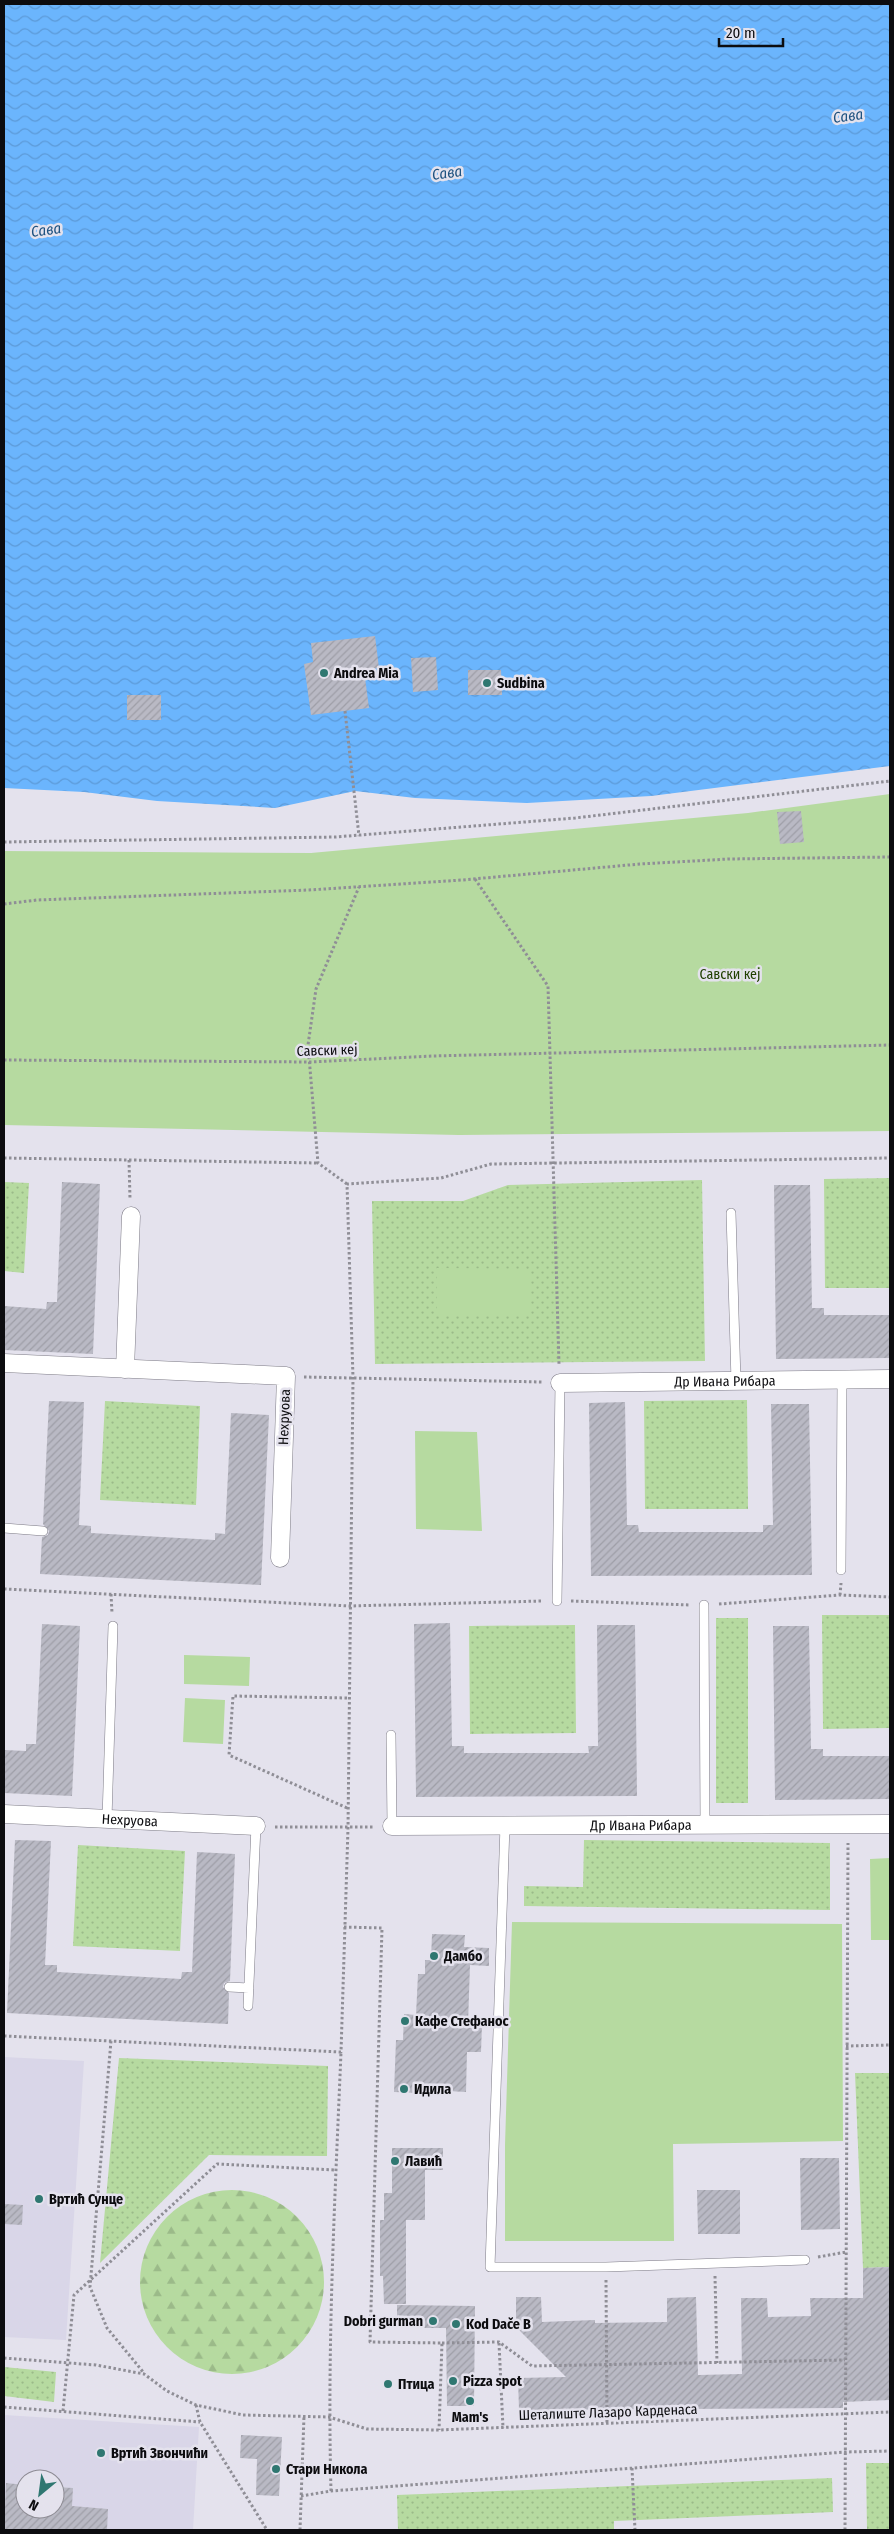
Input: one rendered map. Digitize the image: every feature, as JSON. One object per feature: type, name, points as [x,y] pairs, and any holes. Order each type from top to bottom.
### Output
[{"type":"street","points":[[125,1369],[131,1216]]},
{"type":"street","name":"Нехруова","points":[[4,1363],[286,1376],[280,1558]]},
{"type":"street","name":"Др Ивана Рибара","points":[[560,1383],[890,1379]]},
{"type":"street","name":"Нехруова","points":[[4,1814],[256,1826]]},
{"type":"street","name":"Др Ивана Рибара","points":[[392,1826],[890,1824]]},
{"type":"lane","points":[[731,1213],[736,1381]]},
{"type":"lane","points":[[841,1570],[842,1380]]},
{"type":"lane","points":[[557,1601],[560,1383]]},
{"type":"lane","points":[[4,1528],[42,1531]]},
{"type":"lane","points":[[704,1605],[705,1825]]},
{"type":"lane","points":[[107,1819],[113,1626]]},
{"type":"lane","points":[[391,1735],[392,1826]]},
{"type":"lane","points":[[505,1825],[490,2267],[606,2267],[805,2260]]},
{"type":"lane","points":[[248,2006],[256,1826]]},
{"type":"lane","points":[[229,1987],[249,1988]]},
{"type":"path","points":[[345,711],[359,836]]},
{"type":"path","points":[[4,842],[359,836],[575,818],[890,781]]},
{"type":"path","points":[[4,904],[37,900],[475,879],[640,864],[729,859],[890,857]]},
{"type":"path","points":[[286,1376],[560,1383],[548,986],[475,879]]},
{"type":"path","points":[[318,1163],[311,1062],[308,1045],[316,989],[359,886]]},
{"type":"path","name":"Савски кеј","points":[[4,1060],[311,1062],[550,1053],[890,1045]]},
{"type":"path","points":[[4,1158],[318,1163],[347,1184],[441,1178],[491,1164],[890,1158]]},
{"type":"path","points":[[129,1160],[131,1216]]},
{"type":"path","points":[[331,2491],[329,2417],[348,1828],[353,1378],[347,1184]]},
{"type":"path","points":[[4,1589],[350,1606],[557,1601],[704,1605],[840,1595],[890,1597]]},
{"type":"path","points":[[347,1808],[229,1755],[233,1696],[349,1698]]},
{"type":"path","points":[[845,2530],[848,1824]]},
{"type":"path","points":[[256,1826],[348,1828],[392,1826]]},
{"type":"path","points":[[344,1927],[382,1928],[370,2342],[500,2342],[532,2366],[846,2360]]},
{"type":"path","points":[[4,2036],[341,2052]]},
{"type":"path","points":[[111,2041],[90,2286],[107,2328],[144,2374]]},
{"type":"path","points":[[846,2046],[890,2045]]},
{"type":"path","points":[[63,2411],[74,2295],[217,2164],[336,2170]]},
{"type":"path","points":[[805,2260],[846,2252]]},
{"type":"path","points":[[715,2264],[716,2363]]},
{"type":"path","points":[[606,2267],[607,2424]]},
{"type":"path","points":[[500,2342],[503,2428]]},
{"type":"path","points":[[439,2430],[442,2343]]},
{"type":"path","name":"Шеталиште Лазаро Карденаса","points":[[4,2358],[96,2365],[144,2374],[167,2391],[196,2405],[243,2414],[329,2417],[367,2429],[439,2430],[503,2428],[890,2412]]},
{"type":"path","points":[[196,2405],[200,2422],[268,2530]]},
{"type":"path","points":[[4,2407],[200,2422]]},
{"type":"path","points":[[300,2530],[304,2416]]},
{"type":"path","points":[[301,2496],[331,2491],[890,2450]]},
{"type":"path","points":[[632,2468],[635,2530]]},
{"type":"shaded area","name":"Вртић Сунце","points":[[4,2057],[84,2061],[66,2340],[4,2337]]},
{"type":"shaded area","name":"Вртић Звончићи","points":[[4,2415],[199,2427],[193,2530],[4,2530]]},
{"type":"green space","name":"Савски кеј","points":[[890,794],[890,1131],[459,1135],[4,1125],[4,851],[311,853],[748,813]]},
{"type":"green space","points":[[890,1178],[890,1288],[825,1288],[824,1179]]},
{"type":"green space","points":[[702,1180],[705,1361],[375,1364],[372,1201],[463,1201],[508,1185]]},
{"type":"green space","points":[[4,1182],[29,1183],[24,1273],[4,1271]]},
{"type":"green space","points":[[437,1268],[530,1269],[530,1315],[437,1315]]},
{"type":"green space","points":[[747,1400],[748,1509],[645,1509],[644,1401]]},
{"type":"green space","points":[[105,1401],[200,1406],[196,1505],[100,1500]]},
{"type":"green space","points":[[415,1431],[477,1432],[482,1531],[416,1529]]},
{"type":"green space","points":[[822,1615],[890,1615],[890,1728],[823,1729]]},
{"type":"green space","points":[[716,1618],[748,1618],[748,1803],[716,1803]]},
{"type":"green space","points":[[575,1625],[576,1733],[470,1734],[469,1626]]},
{"type":"green space","points":[[184,1655],[250,1657],[249,1686],[184,1684]]},
{"type":"green space","points":[[185,1698],[225,1700],[223,1744],[183,1742]]},
{"type":"green space","points":[[584,1840],[830,1843],[830,1910],[524,1906],[524,1886],[583,1887]]},
{"type":"green space","points":[[78,1845],[185,1851],[180,1951],[73,1946]]},
{"type":"green space","points":[[890,1858],[890,1940],[871,1940],[870,1859]]},
{"type":"green space","points":[[512,1922],[842,1924],[843,2141],[673,2144],[674,2241],[505,2241],[505,2145]]},
{"type":"green space","points":[[119,2058],[328,2066],[327,2156],[209,2155],[100,2263]]},
{"type":"green space","points":[[855,2073],[890,2073],[890,2267],[863,2268]]},
{"type":"green space","points":[[241,2190],[250,2191],[276,2201],[291,2211],[303,2223],[313,2238],[320,2255],[323,2264],[323,2300],[313,2326],[303,2341],[291,2353],[276,2363],[250,2373],[223,2374],[214,2373],[188,2363],[173,2353],[161,2341],[151,2326],[141,2300],[140,2273],[141,2264],[151,2238],[161,2223],[173,2211],[188,2201],[214,2191]]},
{"type":"green space","points":[[4,2367],[56,2372],[54,2402],[4,2396]]},
{"type":"green space","points":[[866,2463],[890,2463],[890,2530],[867,2530]]},
{"type":"green space","points":[[832,2478],[833,2512],[614,2521],[614,2530],[398,2530],[397,2495]]},
{"type":"water","name":"Сава","points":[[4,4],[890,4],[890,766],[651,796],[527,803],[415,798],[355,791],[275,808],[157,801],[84,792],[4,788]]},
{"type":"building","name":"Andrea Mia","points":[[375,636],[379,668],[364,670],[369,708],[311,715],[304,664],[313,662],[311,643]]},
{"type":"building","points":[[436,657],[438,690],[413,692],[411,658]]},
{"type":"building","points":[[468,670],[501,670],[502,695],[468,695]]},
{"type":"building","points":[[127,695],[161,695],[161,720],[127,720]]},
{"type":"building","points":[[801,811],[804,842],[780,844],[777,812]]},
{"type":"building","points":[[62,1182],[100,1184],[93,1354],[4,1350],[4,1306],[46,1309],[47,1302],[57,1302]]},
{"type":"building","points":[[774,1185],[810,1185],[812,1308],[824,1308],[824,1315],[890,1315],[890,1358],[776,1359]]},
{"type":"building","points":[[49,1401],[84,1402],[79,1525],[91,1526],[91,1533],[215,1540],[215,1533],[225,1534],[231,1413],[269,1415],[261,1585],[40,1574],[42,1537],[48,1535],[49,1531],[43,1524]]},
{"type":"building","points":[[625,1402],[627,1525],[638,1525],[639,1532],[763,1532],[763,1525],[773,1525],[771,1404],[809,1404],[812,1575],[591,1576],[589,1403]]},
{"type":"building","points":[[450,1623],[452,1746],[464,1746],[464,1753],[589,1753],[588,1746],[598,1746],[597,1625],[635,1625],[637,1796],[416,1797],[414,1624]]},
{"type":"building","points":[[42,1624],[80,1626],[72,1796],[4,1793],[4,1750],[26,1751],[26,1744],[36,1744]]},
{"type":"building","points":[[773,1626],[809,1626],[811,1749],[823,1749],[823,1756],[890,1756],[890,1799],[775,1800]]},
{"type":"building","points":[[15,1840],[51,1841],[45,1965],[57,1965],[57,1972],[181,1979],[182,1972],[192,1972],[197,1852],[235,1854],[230,1981],[224,1983],[223,1987],[229,1993],[228,2024],[7,2013]]},
{"type":"building","points":[[432,1934],[465,1935],[464,1947],[489,1948],[489,1966],[470,1965],[468,2024],[482,2025],[481,2052],[467,2052],[466,2092],[447,2091],[446,2094],[394,2092],[396,2040],[403,2040],[404,2014],[416,2015],[418,1974],[425,1974],[425,1960],[431,1960]]},
{"type":"building","points":[[392,2148],[443,2148],[443,2170],[425,2170],[425,2220],[406,2220],[406,2304],[384,2304],[383,2276],[380,2276],[380,2220],[384,2220],[384,2193],[392,2193]]},
{"type":"building","points":[[800,2158],[839,2158],[840,2229],[801,2230]]},
{"type":"building","points":[[697,2190],[740,2190],[740,2234],[698,2234]]},
{"type":"building","points":[[4,2204],[23,2205],[22,2225],[4,2224]]},
{"type":"building","points":[[890,2267],[890,2400],[843,2402],[843,2408],[519,2410],[518,2378],[566,2377],[516,2327],[516,2297],[541,2297],[542,2322],[595,2320],[595,2323],[667,2322],[667,2298],[696,2297],[698,2375],[742,2374],[741,2298],[767,2298],[768,2317],[811,2316],[810,2298],[863,2298],[863,2268]]},
{"type":"building","points":[[397,2305],[475,2306],[474,2406],[447,2406],[446,2328],[397,2328]]},
{"type":"building","points":[[241,2435],[282,2437],[279,2496],[256,2495],[257,2459],[240,2458]]},
{"type":"building","points":[[6,2483],[15,2484],[15,2519],[65,2519],[65,2488],[73,2488],[72,2506],[108,2509],[107,2530],[4,2530]]},
{"type":"place","name":"Andrea Mia","points":[[324,673]]},
{"type":"place","name":"Sudbina","points":[[487,683]]},
{"type":"place","name":"Дамбо","points":[[434,1956]]},
{"type":"place","name":"Кафе Стефанос","points":[[405,2021]]},
{"type":"place","name":"Идила","points":[[404,2089]]},
{"type":"place","name":"Лавић","points":[[395,2161]]},
{"type":"place","name":"Вртић Сунце","points":[[39,2199]]},
{"type":"place","name":"Dobri gurman","points":[[433,2321]]},
{"type":"place","name":"Kod Dače B","points":[[456,2324]]},
{"type":"place","name":"Pizza spot","points":[[453,2381]]},
{"type":"place","name":"Птица","points":[[388,2384]]},
{"type":"place","name":"Mam's","points":[[470,2401]]},
{"type":"place","name":"Вртић Звончићи","points":[[101,2453]]},
{"type":"place","name":"Стари Никола","points":[[276,2469]]}]
